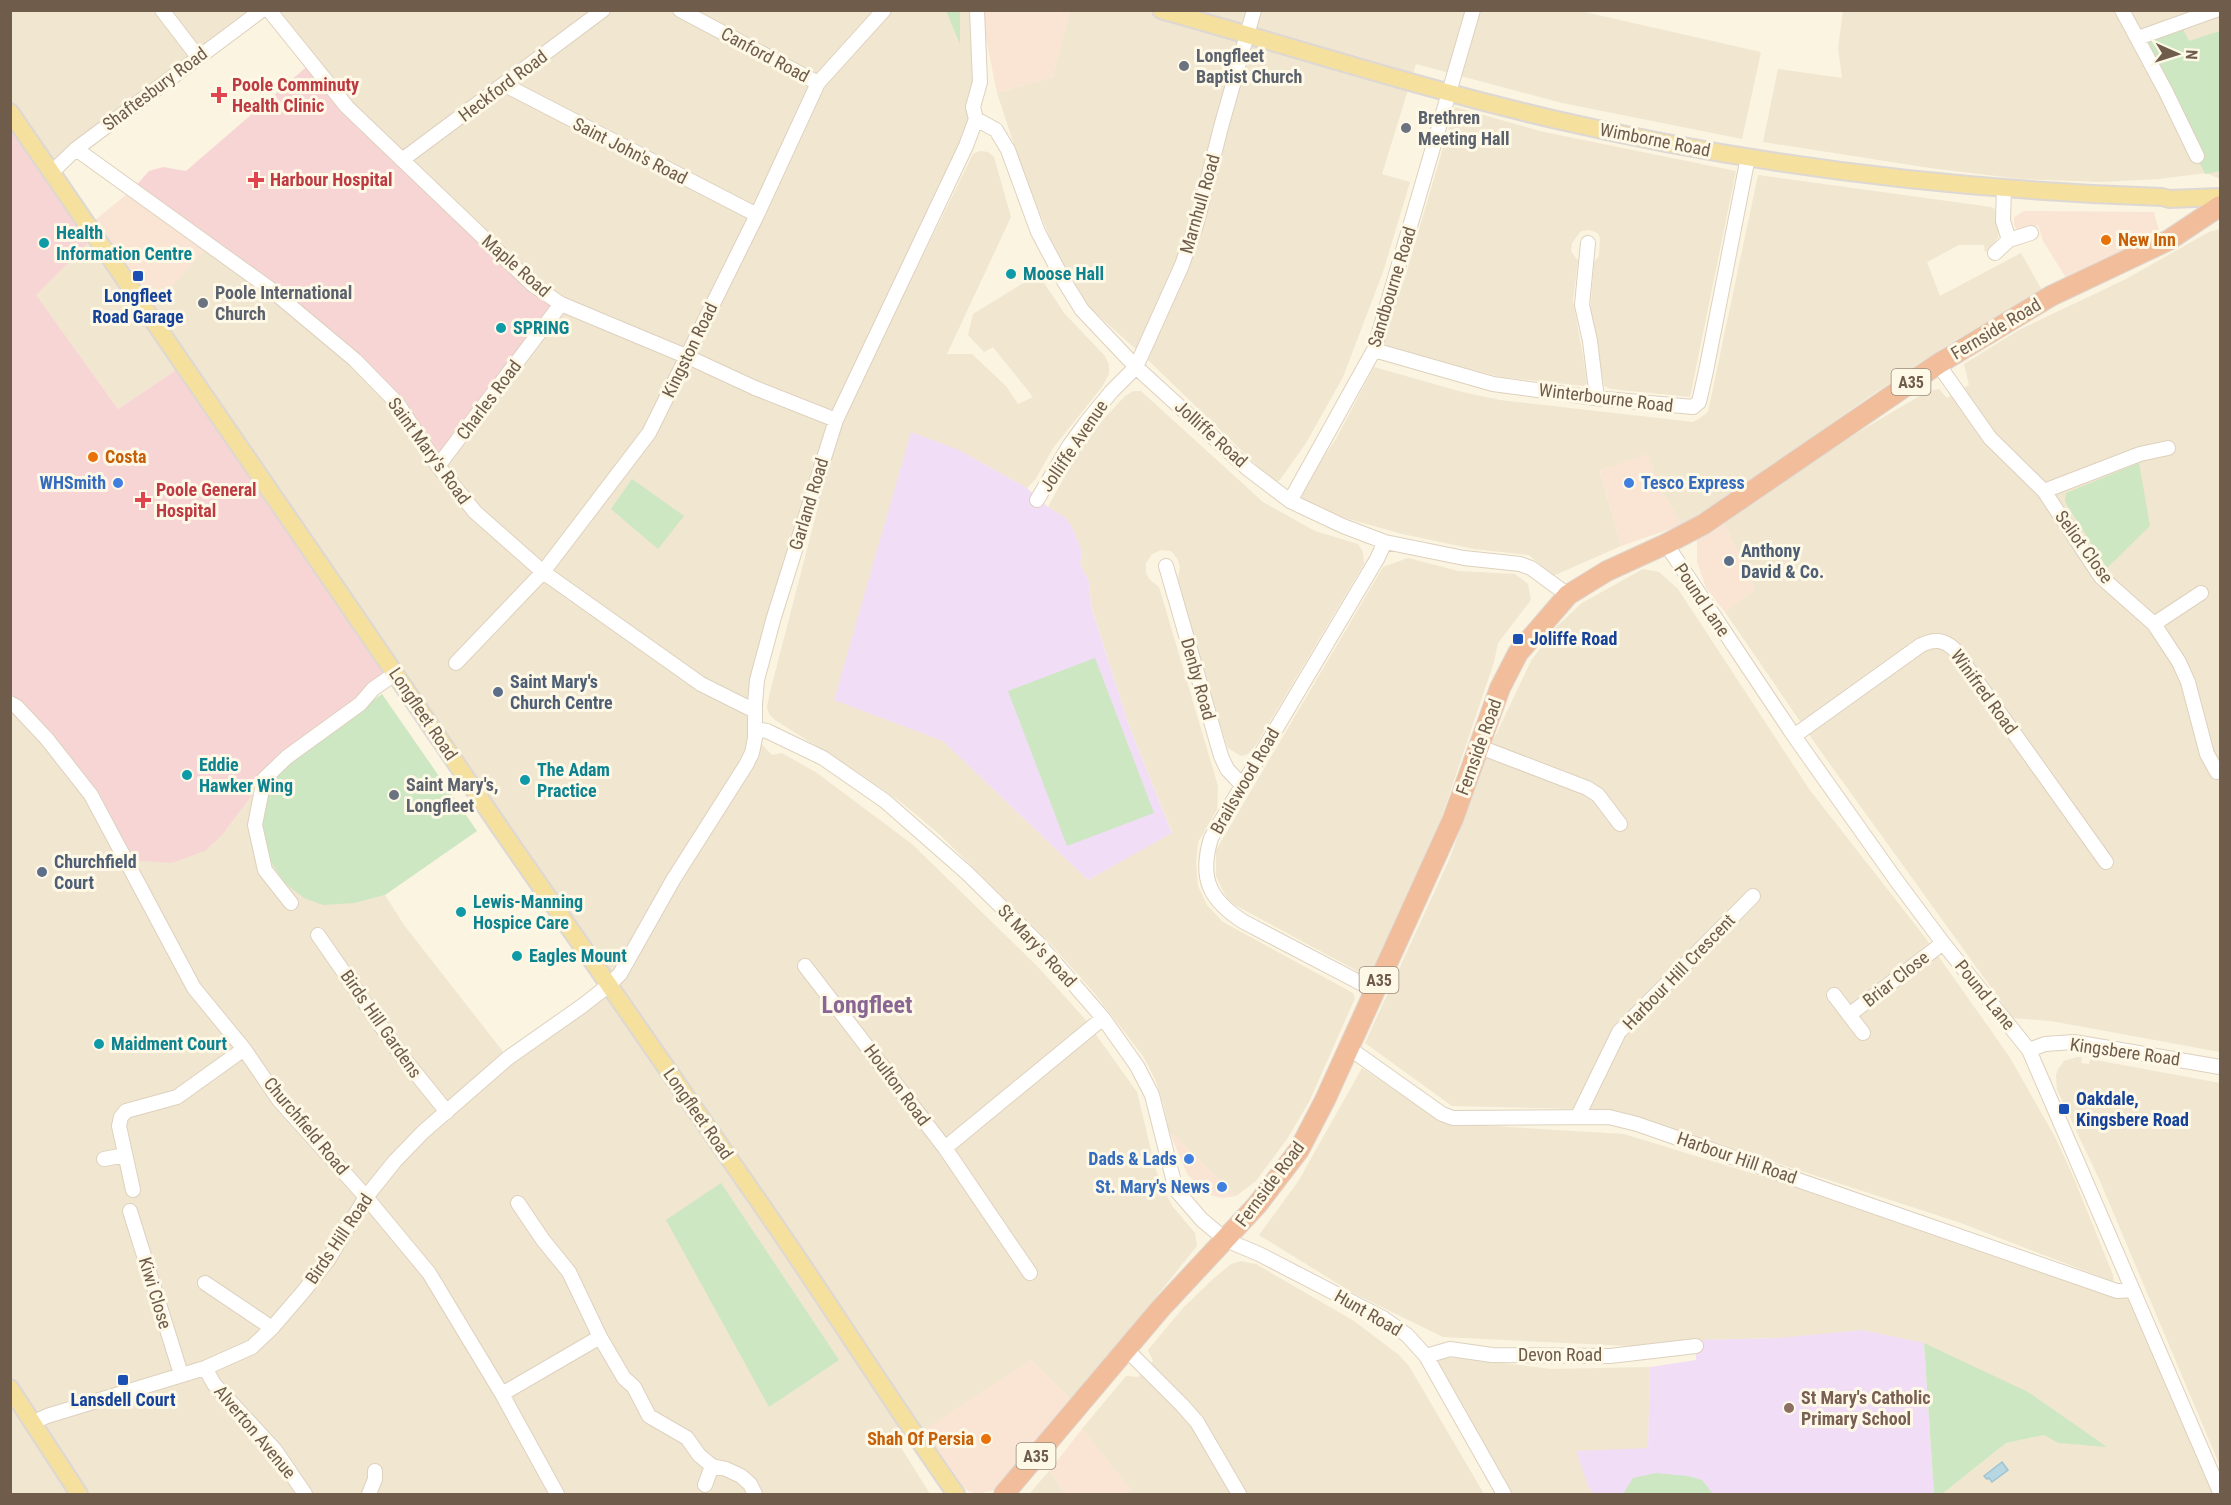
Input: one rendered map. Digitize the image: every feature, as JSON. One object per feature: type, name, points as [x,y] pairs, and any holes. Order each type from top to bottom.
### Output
[{"type":"highway","name":"Fernside Road","points":[[1004,1494],[1161,1308],[1257,1205],[1299,1150],[1349,1048],[1453,819],[1500,688],[1518,653],[1568,595],[1607,571],[1704,524],[1741,501],[1938,364],[2052,296],[2184,231],[2219,196]]},
{"type":"main road","name":"Wimborne Road","points":[[1161,10],[1448,93],[1557,120],[1748,157],[1868,176],[2004,189],[2169,199],[2219,196]]},
{"type":"main road","name":"Longfleet Road","points":[[10,112],[195,378],[308,548],[779,1231],[838,1322],[956,1494]]},
{"type":"main road","points":[[10,1388],[79,1494]]},
{"type":"street","points":[[162,10],[198,57]]},
{"type":"street","name":"Shaftesbury Road","points":[[52,172],[76,149],[262,10]]},
{"type":"street","name":"Maple Road","points":[[269,10],[347,107],[533,285],[561,304],[688,357],[755,388],[836,420]]},
{"type":"street","name":"Heckford Road","points":[[402,160],[505,86],[603,10]]},
{"type":"street","name":"Canford Road","points":[[680,10],[818,83]]},
{"type":"street","name":"Kingston Road","points":[[456,663],[543,572],[649,433],[757,215],[818,83],[884,10]]},
{"type":"street","name":"Garland Road","points":[[609,985],[620,974],[673,880],[752,753],[756,729],[757,680],[774,616],[836,420],[966,146],[976,119],[973,107],[980,82],[976,10]]},
{"type":"street","name":"Marnhull Road","points":[[1136,367],[1182,265],[1197,222],[1254,10]]},
{"type":"street","name":"Sandbourne Road","points":[[1290,501],[1374,350],[1473,10]]},
{"type":"street","points":[[2122,10],[2197,156]]},
{"type":"street","points":[[2138,38],[2216,10]]},
{"type":"street","name":"Saint John's Road","points":[[505,86],[757,215]]},
{"type":"street","name":"Jolliffe Road","points":[[976,119],[996,130],[1008,150],[1038,232],[1064,281],[1083,310],[1136,367],[1248,469],[1290,501],[1343,526],[1385,542],[1464,558],[1520,564],[1531,568],[1568,595]]},
{"type":"street","name":"Saint Mary's Road","points":[[76,149],[269,288],[315,324],[355,360],[398,404],[438,466],[475,512],[543,572],[701,684],[755,708]]},
{"type":"street","name":"Winterbourne Road","points":[[1374,350],[1493,384],[1595,398],[1694,406],[1699,402],[1748,157]]},
{"type":"street","points":[[2004,189],[2003,221],[2008,240]]},
{"type":"street","points":[[1995,253],[2008,240],[2031,233]]},
{"type":"street","points":[[1588,243],[1582,305],[1590,341],[1595,398]]},
{"type":"street","name":"Charles Road","points":[[438,466],[561,304]]},
{"type":"street","name":"Seliot Close","points":[[1938,364],[1990,438],[2044,491],[2101,577],[2154,624],[2179,663],[2188,682],[2207,754],[2217,771]]},
{"type":"street","name":"Jolliffe Avenue","points":[[1037,500],[1085,424],[1111,392],[1136,367]]},
{"type":"street","name":"Seliot Close","points":[[2044,491],[2140,454],[2168,448]]},
{"type":"street","name":"Brailswood Road","points":[[1374,990],[1225,910],[1212,894],[1206,875],[1206,856],[1211,838],[1385,542]]},
{"type":"street","name":"Pound Lane","points":[[1666,544],[1794,736],[1943,942],[2029,1050],[2220,1492]]},
{"type":"street","name":"Denby Road","points":[[1166,566],[1221,756],[1227,769],[1242,786]]},
{"type":"street","points":[[2154,624],[2201,594]]},
{"type":"street","name":"Winifred Road","points":[[1794,736],[1921,645],[1935,640],[1948,644],[1954,649],[2106,862]]},
{"type":"street","points":[[291,903],[266,870],[255,825],[264,779],[287,757],[360,704],[373,689],[396,673]]},
{"type":"street","name":"Churchfield Road","points":[[10,703],[17,707],[47,739],[91,795],[194,988],[244,1049],[279,1100],[366,1197],[429,1273],[502,1394],[557,1494]]},
{"type":"street","name":"St Mary's Road","points":[[756,729],[767,731],[823,758],[894,808],[967,873],[1038,944],[1103,1018],[1146,1081],[1176,1190],[1202,1220],[1226,1240]]},
{"type":"street","points":[[1480,747],[1587,788],[1598,795],[1620,824]]},
{"type":"street","name":"Harbour Hill Crescent","points":[[1578,1116],[1619,1032],[1753,896]]},
{"type":"street","name":"Birds Hill Gardens","points":[[318,935],[401,1055],[447,1112]]},
{"type":"street","name":"Briar Close","points":[[1849,1015],[1943,942]]},
{"type":"street","name":"Houlton Road","points":[[805,966],[945,1148],[1030,1273]]},
{"type":"street","name":"Birds Hill Road","points":[[32,1423],[47,1416],[205,1368],[252,1347],[272,1328],[328,1260],[366,1197],[395,1161],[423,1132],[508,1058],[609,985]]},
{"type":"street","name":"Briar Close","points":[[1834,996],[1863,1033]]},
{"type":"street","points":[[945,1148],[1103,1018]]},
{"type":"street","name":"Kingsbere Road","points":[[2029,1050],[2045,1044],[2074,1042],[2220,1067]]},
{"type":"street","name":"Harbour Hill Road","points":[[1349,1048],[1442,1114],[1453,1118],[1609,1117],[1637,1124],[2117,1291],[2132,1290]]},
{"type":"street","points":[[132,1190],[119,1126],[121,1117],[126,1111],[177,1097],[244,1049]]},
{"type":"street","points":[[104,1159],[125,1155]]},
{"type":"street","points":[[518,1203],[543,1240],[569,1272],[600,1337],[624,1378],[634,1387],[649,1416],[687,1438],[699,1455],[712,1466],[741,1476],[750,1484],[755,1494]]},
{"type":"street","name":"Kiwi Close","points":[[130,1211],[181,1374]]},
{"type":"street","name":"Hunt Road","points":[[1226,1240],[1259,1254],[1383,1318],[1407,1335],[1425,1356],[1504,1494]]},
{"type":"street","points":[[205,1283],[272,1328]]},
{"type":"street","points":[[502,1394],[600,1337]]},
{"type":"street","name":"Devon Road","points":[[1425,1356],[1450,1349],[1492,1355],[1610,1356],[1696,1346]]},
{"type":"street","points":[[1126,1349],[1197,1422],[1239,1494]]},
{"type":"street","name":"Alverton Avenue","points":[[205,1368],[214,1384],[275,1450],[305,1494]]},
{"type":"street","points":[[705,1485],[712,1466]]},
{"type":"street","points":[[369,1494],[375,1479],[375,1471]]},
{"type":"shaded area","points":[[10,11],[262,11],[52,172],[11,112]]},
{"type":"shaded area","points":[[269,11],[977,11],[976,119],[836,420],[757,680],[755,737],[772,755],[782,753],[817,773],[912,844],[1039,968],[1084,1018],[1137,1092],[1162,1187],[1173,1207],[1195,1233],[1197,1246],[1072,1401],[1031,1360],[900,1446],[930,1494],[11,1494],[11,703],[223,834],[264,779],[355,903],[385,895],[404,925],[508,1058],[611,988],[185,364],[118,409],[35,295],[96,235],[209,245],[402,160]]},
{"type":"shaded area","points":[[985,11],[1070,11],[1052,77],[997,93],[985,34]]},
{"type":"shaded area","points":[[1070,11],[1580,11],[1761,52],[1742,139],[1562,103],[1416,64],[1382,174],[1410,182],[1383,272],[1343,377],[1306,443],[1280,480],[1274,482],[1148,360],[1090,308],[1061,265],[1021,166],[997,93],[1052,77]]},
{"type":"shaded area","points":[[1843,11],[2220,11],[2220,179],[2206,173],[2158,179],[2102,182],[2021,179],[1930,168],[1763,142],[1778,69],[1842,78],[1838,48]]},
{"type":"shaded area","points":[[311,63],[394,153],[561,304],[438,466],[398,404],[355,360],[132,190],[149,171],[163,167],[186,171]]},
{"type":"shaded area","points":[[1455,107],[1544,132],[1736,171],[1690,397],[1611,389],[1604,386],[1590,314],[1594,262],[1599,256],[1600,238],[1598,233],[1589,230],[1581,231],[1572,243],[1571,251],[1578,261],[1573,300],[1587,383],[1584,386],[1501,377],[1380,346],[1406,274]]},
{"type":"shaded area","name":"Poole General Hospital","points":[[10,112],[96,235],[36,295],[118,409],[185,364],[396,673],[264,779],[223,834],[205,851],[171,863],[126,860],[91,795],[11,703]]},
{"type":"shaded area","points":[[980,151],[988,152],[994,157],[1011,217],[947,354],[972,354],[1006,386],[1018,404],[1033,397],[993,347],[984,352],[968,335],[973,314],[1038,274],[1065,314],[1105,356],[1109,365],[1109,374],[1102,387],[1053,448],[1035,480],[1027,488],[959,450],[834,699],[943,741],[1088,880],[1172,832],[1129,726],[1091,605],[1089,582],[1080,563],[1082,551],[1072,527],[1048,507],[1079,450],[1101,422],[1124,397],[1133,391],[1141,391],[1263,502],[1315,531],[1358,544],[1363,552],[1364,564],[1256,745],[1248,754],[1241,756],[1228,748],[1225,740],[1177,583],[1180,567],[1177,558],[1171,551],[1161,550],[1152,554],[1146,563],[1146,573],[1149,579],[1159,587],[1218,786],[1217,810],[1198,842],[1196,863],[1198,886],[1207,905],[1223,922],[1353,993],[1355,998],[1309,1102],[1287,1139],[1256,1181],[1236,1196],[1169,1131],[1155,1079],[1143,1056],[1095,994],[1049,942],[938,833],[902,803],[775,720],[769,714],[767,707],[839,426],[973,154]]},
{"type":"shaded area","points":[[1758,175],[1991,207],[1995,209],[1998,219],[1998,237],[1992,248],[1985,252],[1984,245],[1959,245],[1927,262],[1940,296],[2021,253],[2042,290],[1947,345],[1863,401],[1712,509],[1682,525],[1659,488],[1648,455],[1600,471],[1621,546],[1553,576],[1529,555],[1474,549],[1402,534],[1317,510],[1299,501],[1298,495],[1336,439],[1374,367],[1462,392],[1500,400],[1693,422],[1700,418],[1708,412]]},
{"type":"shaded area","points":[[132,190],[209,245],[149,312],[89,225]]},
{"type":"shaded area","points":[[2024,211],[2154,212],[2159,231],[2155,238],[2066,278],[2043,241],[2038,225],[2031,231],[2018,231],[2014,225],[2014,217]]},
{"type":"shaded area","points":[[2220,229],[2220,1052],[2051,1021],[2013,1018],[1817,746],[1725,612],[1755,589],[1723,521],[1816,457],[1928,391],[1939,389],[1947,398],[1969,385],[1964,364],[2019,330],[2126,279],[2209,232]]},
{"type":"shaded area","points":[[911,432],[959,450],[1027,488],[1048,507],[1066,518],[1082,551],[1080,563],[1089,582],[1091,606],[1129,726],[1172,833],[1088,880],[943,741],[834,700]]},
{"type":"shaded area","points":[[1648,454],[1659,488],[1682,525],[1621,546],[1600,470]]},
{"type":"shaded area","points":[[1723,521],[1755,589],[1725,612],[1706,588],[1697,562],[1697,538]]},
{"type":"shaded area","points":[[1408,558],[1458,571],[1515,574],[1528,584],[1531,600],[1498,643],[1494,662],[1441,819],[1374,967],[1361,973],[1227,899],[1216,876],[1216,850],[1383,567]]},
{"type":"shaded area","points":[[1643,569],[1659,572],[1678,589],[1809,789],[1924,936],[2009,1056],[2055,1137],[2073,1176],[2114,1282],[1958,1222],[1632,1116],[1577,1109],[1452,1106],[1365,1043],[1449,860],[1490,747],[1531,661],[1555,628],[1582,603]]},
{"type":"shaded area","points":[[2082,1057],[2081,1063],[2089,1064],[2090,1059],[2220,1083],[2220,1466],[2100,1181],[2057,1090],[2058,1069],[2064,1061]]},
{"type":"shaded area","points":[[1362,1068],[1443,1123],[1624,1134],[2132,1290],[2220,1494],[1942,1494],[2006,1443],[2044,1435],[2058,1443],[2106,1446],[1964,1364],[1923,1343],[1779,1338],[1702,1340],[1696,1346],[1670,1348],[1443,1337],[1353,1293],[1259,1235],[1299,1180]]},
{"type":"shaded area","points":[[1169,1131],[1236,1196],[1222,1198],[1206,1194],[1187,1174]]},
{"type":"shaded area","points":[[1241,1261],[1256,1264],[1354,1321],[1399,1355],[1409,1366],[1484,1494],[1126,1494],[1131,1490],[1082,1429],[1126,1376],[1138,1377],[1153,1361],[1148,1350],[1183,1308],[1231,1264]]},
{"type":"shaded area","name":"St Mary's Catholic Primary School","points":[[1862,1330],[1924,1343],[1934,1494],[1594,1494],[1588,1486],[1576,1451],[1648,1448],[1650,1367],[1696,1360],[1696,1346],[1701,1340],[1779,1338]]},
{"type":"shaded area","points":[[1426,1356],[1552,1369],[1650,1367],[1648,1448],[1588,1486],[1594,1494],[1504,1494]]},
{"type":"shaded area","points":[[1031,1360],[1072,1401],[995,1490],[976,1494],[968,1491],[962,1486],[924,1430]]},
{"type":"shaded area","points":[[1082,1429],[1131,1490],[1126,1494],[1065,1494],[1050,1470]]},
{"type":"shaded area","points":[[1050,1470],[1065,1494],[1029,1494]]},
{"type":"green space","points":[[946,11],[960,11],[960,44]]},
{"type":"green space","points":[[2183,29],[2189,41],[2220,31],[2220,171],[2205,174],[2142,45]]},
{"type":"green space","points":[[2139,463],[2150,526],[2107,568],[2067,505],[2066,493]]},
{"type":"green space","points":[[632,479],[684,516],[658,549],[611,509]]},
{"type":"green space","points":[[1095,658],[1154,813],[1067,846],[1008,691]]},
{"type":"green space","points":[[382,694],[477,831],[385,895],[355,903],[323,905],[304,898],[285,883],[271,862],[264,844],[261,824],[269,785],[292,758]]},
{"type":"green space","points":[[721,1183],[839,1360],[769,1407],[666,1220]]},
{"type":"green space","points":[[1924,1343],[2028,1392],[2107,1447],[2058,1443],[2044,1435],[2006,1443],[1942,1494],[1934,1494]]},
{"type":"green space","points":[[1656,1473],[1688,1476],[1702,1480],[1713,1494],[1623,1494],[1633,1478]]},
{"type":"water","points":[[2002,1462],[2008,1470],[1992,1482],[1984,1476]]},
{"type":"place","name":"Longfleet Baptist Church","points":[[1184,66]]},
{"type":"place","name":"Poole Comminuty Health Clinic","points":[[219,95]]},
{"type":"place","name":"Brethren Meeting Hall","points":[[1406,128]]},
{"type":"place","name":"Harbour Hospital","points":[[256,180]]},
{"type":"place","name":"New Inn","points":[[2106,240]]},
{"type":"place","name":"Health Information Centre","points":[[44,243]]},
{"type":"place","name":"Moose Hall","points":[[1011,274]]},
{"type":"place","name":"Longfleet Road Garage","points":[[138,276]]},
{"type":"place","name":"Poole International Church","points":[[203,303]]},
{"type":"place","name":"SPRING","points":[[501,328]]},
{"type":"place","name":"Costa","points":[[93,457]]},
{"type":"place","name":"WHSmith","points":[[118,483]]},
{"type":"place","name":"Tesco Express","points":[[1629,483]]},
{"type":"place","name":"Poole General Hospital","points":[[143,500]]},
{"type":"place","name":"Anthony David & Co.","points":[[1729,561]]},
{"type":"place","name":"Joliffe Road","points":[[1518,639]]},
{"type":"place","name":"Saint Mary's Church Centre","points":[[498,692]]},
{"type":"place","name":"Eddie Hawker Wing","points":[[187,775]]},
{"type":"place","name":"The Adam Practice","points":[[525,780]]},
{"type":"place","name":"Saint Mary's, Longfleet","points":[[394,795]]},
{"type":"place","name":"Churchfield Court","points":[[42,872]]},
{"type":"place","name":"Lewis-Manning Hospice Care","points":[[461,912]]},
{"type":"place","name":"Eagles Mount","points":[[517,956]]},
{"type":"place","name":"Maidment Court","points":[[99,1044]]},
{"type":"place","name":"Oakdale, Kingsbere Road","points":[[2064,1109]]},
{"type":"place","name":"Dads & Lads","points":[[1189,1159]]},
{"type":"place","name":"St. Mary's News","points":[[1222,1187]]},
{"type":"place","name":"Lansdell Court","points":[[123,1380]]},
{"type":"place","name":"St Mary's Catholic Primary School","points":[[1789,1408]]},
{"type":"place","name":"Shah Of Persia","points":[[986,1439]]},
{"type":"district","name":"Longfleet","points":[[867,1005]]}]
